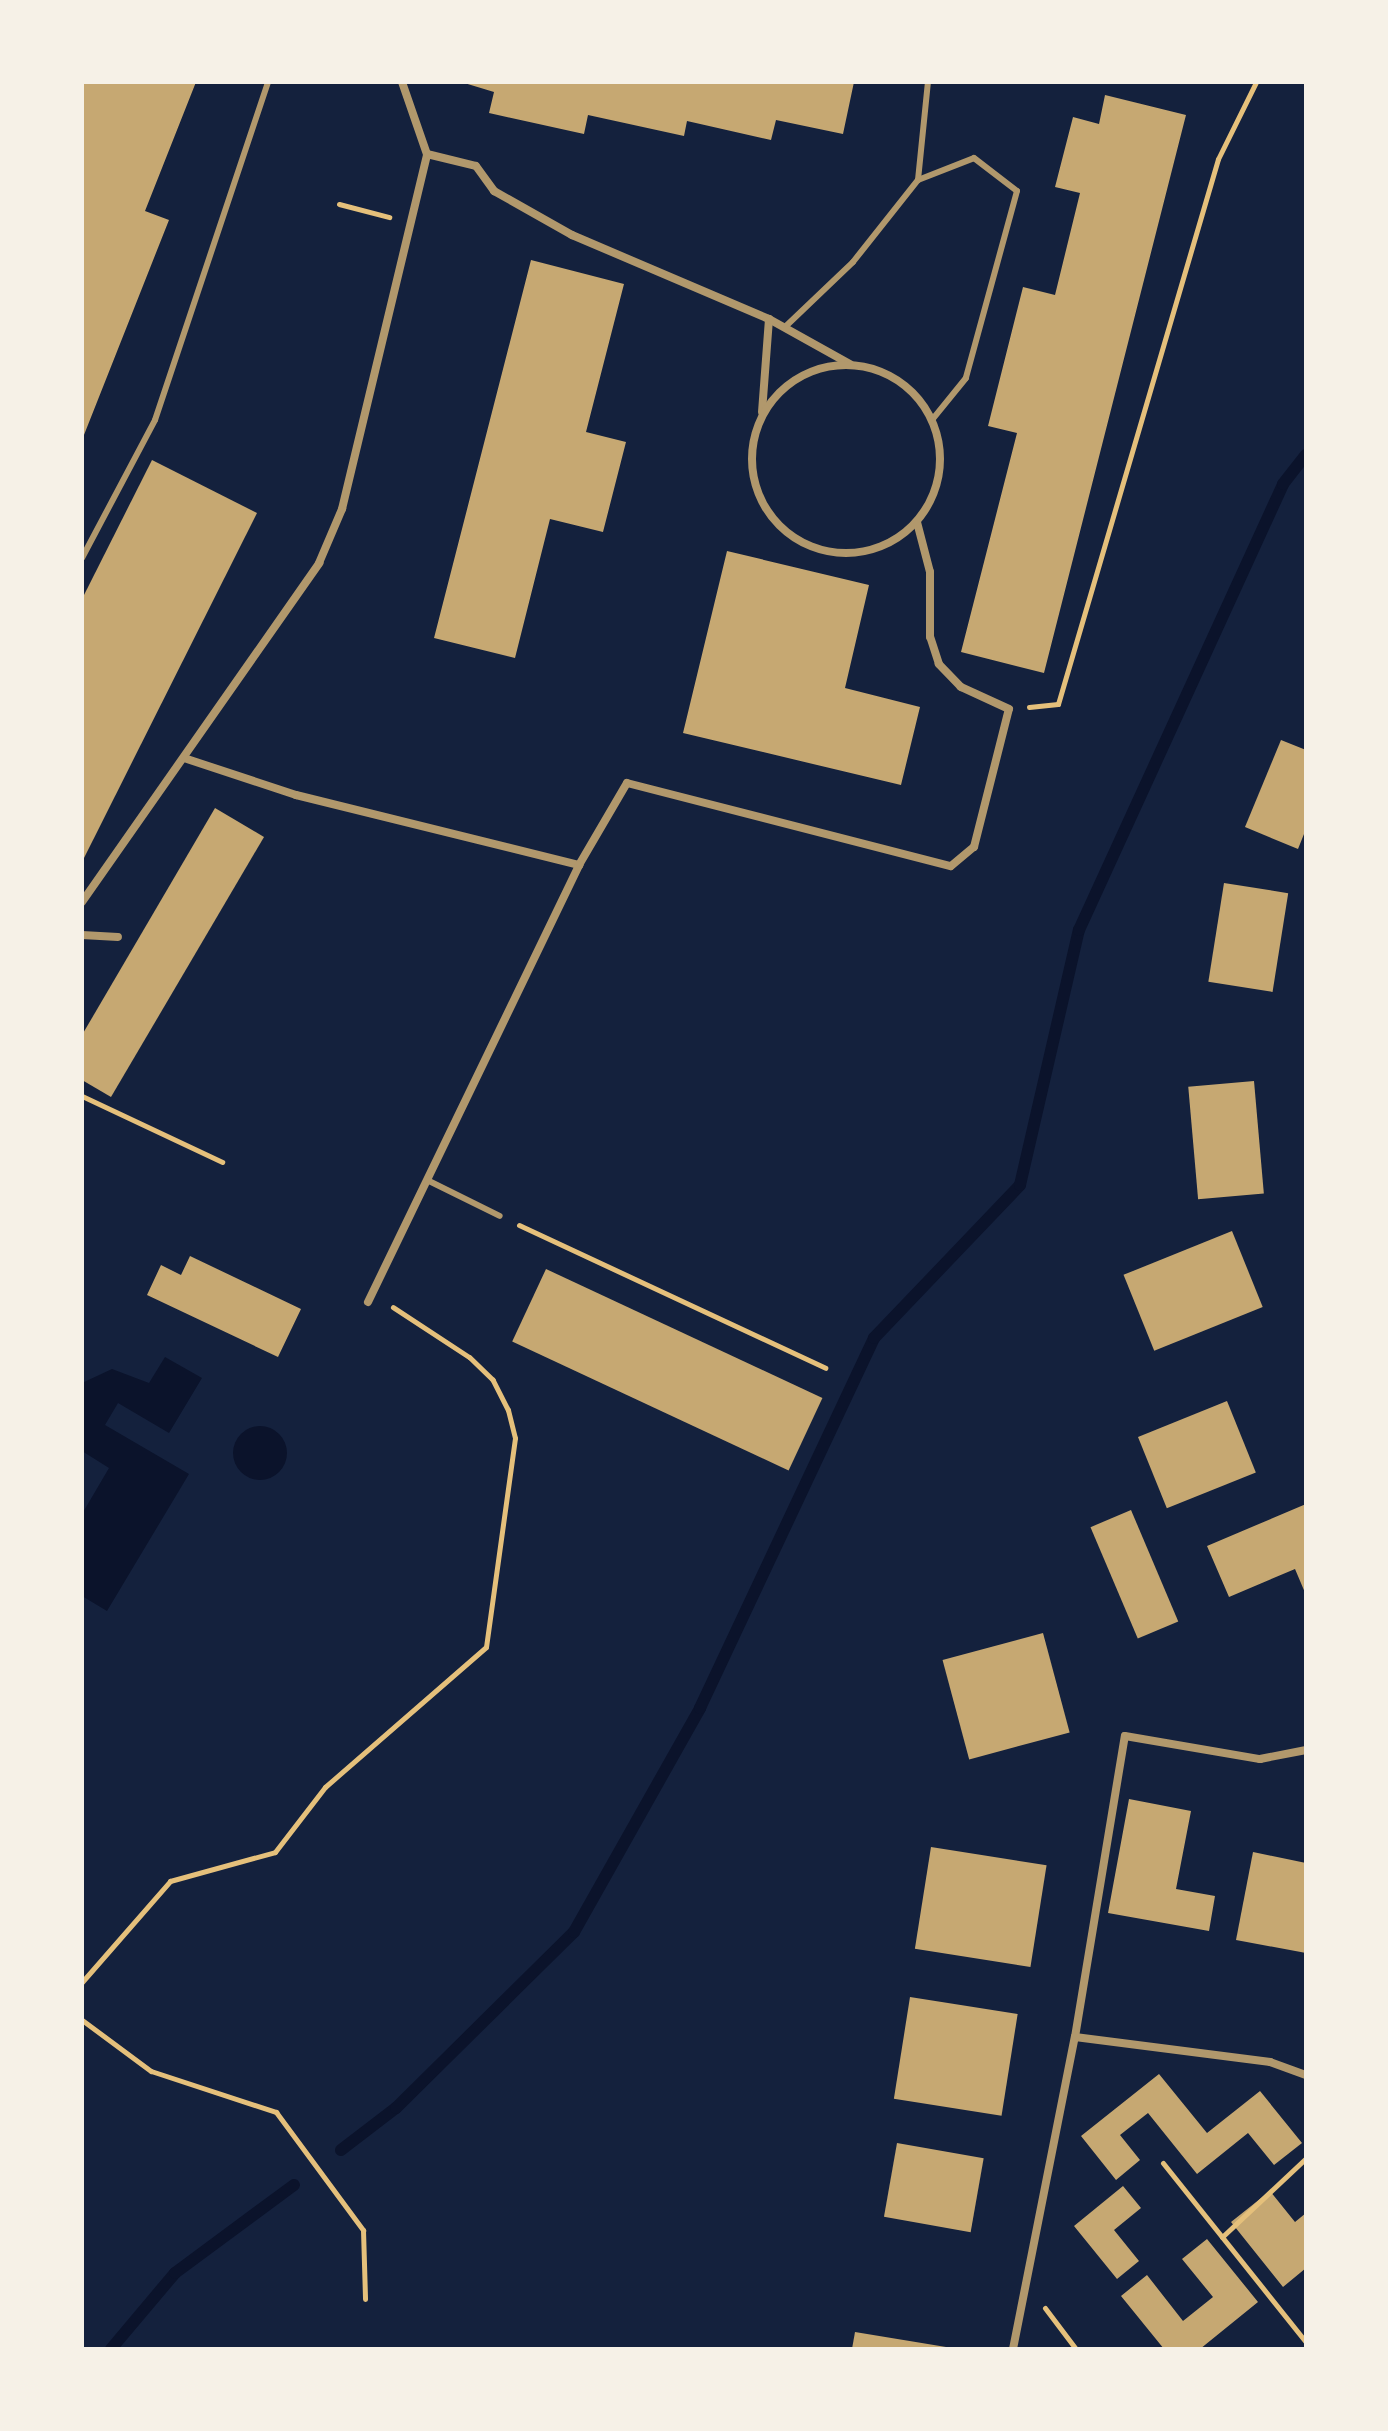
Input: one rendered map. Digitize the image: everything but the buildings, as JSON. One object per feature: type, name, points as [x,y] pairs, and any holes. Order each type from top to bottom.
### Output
[{"type":"street","points":[[82,902],[319,563],[342,509],[427,154],[402,82]]},
{"type":"street","points":[[427,154],[476,166],[494,191],[572,235],[769,319],[851,365],[899,381],[932,420],[940,473],[917,522],[893,542],[864,553],[833,553],[803,544],[777,526],[759,500],[751,470],[752,441],[762,413],[769,319]]},
{"type":"street","points":[[762,413],[800,376],[851,365]]},
{"type":"street","points":[[370,1297],[579,865],[627,783],[951,866],[974,847],[1009,709],[961,687],[939,664],[930,637],[930,572],[917,522]]},
{"type":"street","points":[[184,758],[296,795],[579,865]]},
{"type":"street","points":[[82,935],[118,937]]},
{"type":"street","points":[[1013,2349],[1075,2037],[1125,1736],[1260,1759],[1306,1750]]},
{"type":"street","points":[[1075,2037],[1270,2062],[1306,2075]]},
{"type":"lane","points":[[82,558],[155,420],[268,82]]},
{"type":"lane","points":[[918,180],[928,82]]},
{"type":"lane","points":[[785,327],[853,262],[918,180],[974,158],[1017,191],[966,378],[932,420]]},
{"type":"lane","points":[[427,1180],[500,1216]]},
{"type":"path","points":[[1009,709],[1058,704],[1218,159],[1256,82]]},
{"type":"path","points":[[339,204],[411,222]]},
{"type":"path","points":[[82,1096],[222,1162]]},
{"type":"path","points":[[500,1216],[825,1368]]},
{"type":"path","points":[[82,1982],[170,1881],[275,1852],[325,1787],[486,1647],[515,1438],[508,1410],[493,1380],[469,1357],[370,1297]]},
{"type":"path","points":[[82,2020],[151,2071],[276,2112],[363,2230],[365,2299]]},
{"type":"path","points":[[1222,2237],[1306,2158]]},
{"type":"path","points":[[1163,2163],[1306,2342]]},
{"type":"path","points":[[1026,2282],[1076,2349]]},
{"type":"water","points":[[165,1357],[202,1378],[169,1433],[118,1403],[105,1425],[189,1474],[107,1611],[82,1596],[82,1514],[109,1468],[82,1451],[82,1383],[112,1369],[149,1383]]},
{"type":"water","points":[[260,1426],[279,1434],[287,1453],[279,1472],[260,1480],[241,1472],[233,1453],[241,1434]]},
{"type":"waterway","points":[[341,2150],[396,2108],[574,1932],[700,1708],[874,1338],[1020,1185],[1079,930],[1283,484],[1306,455]]},
{"type":"waterway","points":[[111,2349],[175,2273],[294,2185]]}]
